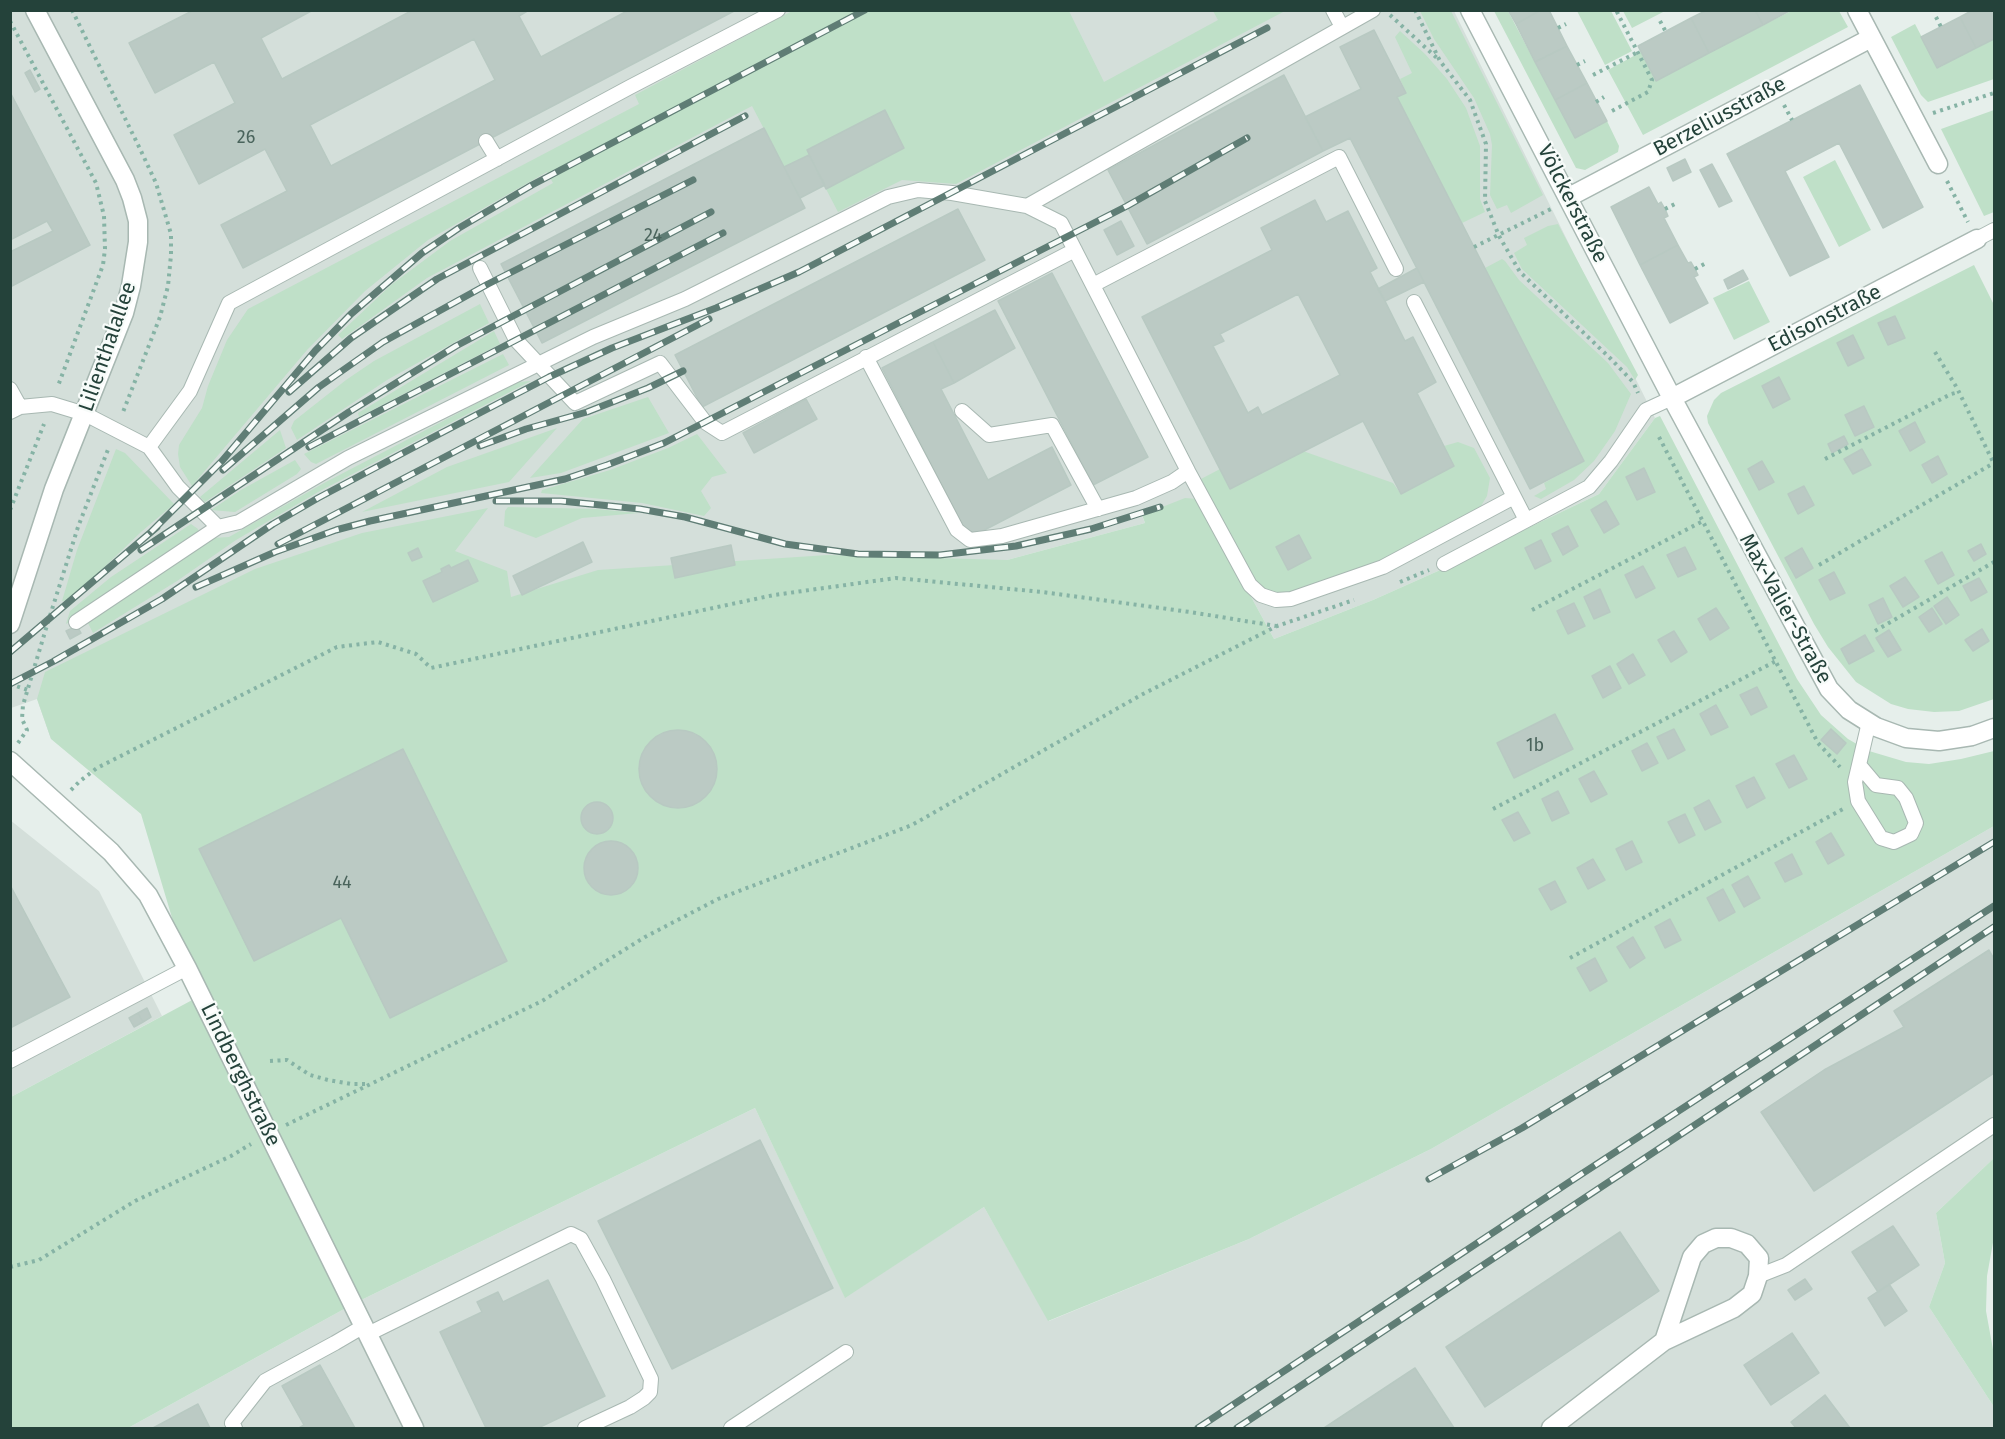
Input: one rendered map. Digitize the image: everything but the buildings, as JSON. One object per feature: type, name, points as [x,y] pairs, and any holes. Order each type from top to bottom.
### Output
[{"type":"street","name":"Lilienthalallee","points":[[10,624],[54,489],[124,313],[136,264],[138,221],[126,180],[35,10]]},
{"type":"street","name":"Völckerstraße","points":[[1470,10],[1672,398]]},
{"type":"street","points":[[1857,10],[1938,164]]},
{"type":"street","name":"Berzeliusstraße","points":[[1569,197],[1871,38]]},
{"type":"street","name":"Edisonstraße","points":[[1672,398],[1977,238]]},
{"type":"street","name":"Max-Valier-Straße","points":[[1672,398],[1829,689],[1849,710],[1869,722],[1906,738],[1939,741],[1972,736],[1995,728]]},
{"type":"street","name":"Lindberghstraße","points":[[10,761],[111,852],[148,895],[187,968],[414,1428]]},
{"type":"street","points":[[1551,1428],[1664,1341],[1734,1308],[1752,1294],[1758,1276],[1759,1258],[1747,1244],[1731,1238],[1716,1238],[1703,1244],[1692,1257],[1664,1341]]},
{"type":"lane","points":[[149,447],[190,391],[229,303],[778,10]]},
{"type":"lane","points":[[1333,10],[1342,27]]},
{"type":"lane","points":[[1028,206],[1373,10]]},
{"type":"lane","points":[[486,141],[496,159]]},
{"type":"lane","points":[[1093,285],[1339,157],[1396,269]]},
{"type":"lane","points":[[76,622],[218,527],[239,522],[348,458],[593,337],[685,299],[888,197],[918,190],[952,193],[1028,206],[1061,223],[1188,471],[1250,585],[1261,596],[1276,600],[1291,599],[1383,567],[1514,497]]},
{"type":"lane","points":[[1977,238],[1995,230]]},
{"type":"lane","points":[[480,268],[516,340],[574,403],[660,363],[705,422],[722,433],[1075,250]]},
{"type":"lane","points":[[1414,302],[1526,520]]},
{"type":"lane","points":[[866,357],[957,530],[970,540],[1002,536],[1136,498],[1172,482],[1188,471]]},
{"type":"lane","points":[[10,389],[15,409],[52,404],[85,414],[149,447],[178,487],[218,527]]},
{"type":"lane","points":[[1444,564],[1589,487],[1611,461],[1646,410],[1672,398]]},
{"type":"lane","points":[[962,411],[988,435],[1052,425],[1098,509]]},
{"type":"lane","points":[[1860,766],[1876,785],[1898,788],[1906,798],[1916,823],[1911,834],[1894,842],[1881,838],[1858,801],[1855,783],[1869,722]]},
{"type":"lane","points":[[10,1061],[187,968]]},
{"type":"lane","points":[[1758,1276],[1786,1265],[1995,1125]]},
{"type":"lane","points":[[235,1428],[232,1423],[265,1381],[335,1343],[571,1234],[581,1239],[651,1380],[650,1392],[644,1398],[585,1428]]},
{"type":"lane","points":[[731,1428],[846,1352]]},
{"type":"path","points":[[1384,10],[1440,61],[1470,100],[1486,144],[1485,201],[1499,236],[1520,272],[1633,382],[1646,410]]},
{"type":"path","points":[[1415,10],[1440,61]]},
{"type":"path","points":[[1612,111],[1648,92],[1652,80],[1616,10]]},
{"type":"path","points":[[1936,17],[1941,27]]},
{"type":"path","name":"Lilienthalallee","points":[[10,21],[96,183],[105,230],[105,249],[98,281],[10,510]]},
{"type":"path","points":[[1660,21],[1666,32]]},
{"type":"path","points":[[1558,28],[1566,24]]},
{"type":"path","points":[[1593,75],[1638,52]]},
{"type":"path","points":[[1577,65],[1585,61]]},
{"type":"path","points":[[1914,120],[1995,93]]},
{"type":"path","points":[[1596,102],[1604,97]]},
{"type":"path","points":[[1787,111],[1792,120]]},
{"type":"path","points":[[1938,164],[1977,238]]},
{"type":"path","points":[[1665,209],[1675,204]]},
{"type":"path","points":[[1474,247],[1540,215]]},
{"type":"path","points":[[1695,269],[1706,263]]},
{"type":"path","points":[[1820,565],[1994,464],[1959,392],[1935,352]]},
{"type":"path","points":[[1825,459],[1959,392]]},
{"type":"path","points":[[1659,437],[1818,743],[1855,783]]},
{"type":"path","points":[[1532,610],[1703,521]]},
{"type":"path","points":[[1875,631],[1995,562]]},
{"type":"path","points":[[1390,586],[1444,564]]},
{"type":"path","points":[[58,803],[97,768],[337,647],[378,642],[416,654],[431,668],[774,595],[896,578],[1042,592],[1276,626]]},
{"type":"path","points":[[10,1267],[39,1260],[135,1202],[231,1156],[269,1134],[370,1083],[542,1001],[645,937],[718,899],[912,825],[1141,695],[1276,626],[1358,598]]},
{"type":"path","points":[[1493,810],[1776,662]]},
{"type":"path","points":[[10,684],[28,690]]},
{"type":"path","points":[[1569,958],[1858,801]]},
{"type":"path","points":[[270,1062],[287,1060],[310,1075],[328,1080],[351,1084],[370,1083]]},
{"type":"shaded area","points":[[10,11],[1454,11],[1655,418],[1599,494],[1373,600],[1274,639],[1198,499],[1142,516],[1145,523],[1007,560],[51,739],[37,699],[11,708]]},
{"type":"shaded area","points":[[10,820],[99,891],[162,1016],[11,1097]]},
{"type":"shaded area","points":[[1994,826],[1994,1158],[1936,1213],[1945,1263],[1929,1307],[1994,1407],[1994,1428],[128,1428],[355,1303],[755,1108],[845,1297],[984,1207],[1049,1321],[1249,1239],[1431,1149]]},
{"type":"green space","points":[[792,11],[1069,11],[1104,82],[1218,20],[1213,11],[1285,11],[956,184],[902,180],[838,212],[826,189],[904,148],[885,111],[807,150],[809,155],[784,167],[752,106],[427,278],[342,339],[338,335],[391,285],[450,241],[553,183],[547,172],[428,240],[365,291],[307,350],[192,486],[180,467],[179,445],[202,408],[208,386],[227,340],[248,309],[639,104],[635,95]]},
{"type":"green space","points":[[1420,11],[1451,11],[1543,195],[1511,213],[1507,205],[1497,209],[1490,195],[1492,145],[1490,134],[1474,98],[1434,39]]},
{"type":"green space","points":[[1494,11],[1508,11],[1575,138],[1607,121],[1619,146],[1618,152],[1585,170],[1576,168]]},
{"type":"green space","points":[[1577,11],[1611,11],[1632,51],[1605,65]]},
{"type":"green space","points":[[1623,11],[1665,11],[1632,28]]},
{"type":"green space","points":[[1791,11],[1839,11],[1848,27],[1643,135],[1608,70],[1641,52],[1656,80]]},
{"type":"green space","points":[[1915,24],[1938,68],[1994,38],[1994,79],[1928,102],[1921,95],[1891,37]]},
{"type":"green space","points":[[1400,31],[1447,79],[1466,108],[1480,146],[1480,199],[1485,212],[1462,223],[1397,97],[1406,93],[1400,79],[1412,73],[1395,37]]},
{"type":"green space","points":[[1994,110],[1994,212],[1984,216],[1941,129]]},
{"type":"green space","points":[[1835,160],[1871,230],[1839,247],[1803,177]]},
{"type":"green space","points":[[1558,224],[1638,375],[1635,380],[1627,367],[1522,269],[1514,253],[1527,245],[1524,238],[1548,226]]},
{"type":"green space","points":[[1502,259],[1519,280],[1608,363],[1631,394],[1615,431],[1594,461],[1574,480],[1541,499],[1534,496],[1546,489],[1544,483],[1584,461],[1485,268]]},
{"type":"green space","points":[[1974,265],[1994,305],[1994,699],[1959,711],[1934,712],[1908,709],[1891,704],[1856,682],[1828,647],[1708,423],[1707,416],[1714,400],[1721,393]]},
{"type":"green space","points":[[1749,281],[1770,322],[1734,340],[1713,298]]},
{"type":"green space","points":[[480,304],[489,323],[387,380],[297,440],[291,428],[294,421],[346,380],[374,361]]},
{"type":"green space","points":[[494,331],[500,344],[359,417],[358,413]]},
{"type":"green space","points":[[503,354],[509,365],[316,464],[304,454]]},
{"type":"green space","points":[[531,381],[320,491],[236,540],[177,581],[93,633],[87,621],[212,538],[229,537],[324,483],[518,382]]},
{"type":"green space","points":[[648,397],[669,433],[561,473],[530,478],[583,419]]},
{"type":"green space","points":[[1660,416],[1797,679],[1821,715],[1848,739],[1869,751],[1906,762],[1929,764],[1994,751],[1994,826],[1431,1149],[1249,1239],[1048,1321],[984,1207],[845,1298],[755,1108],[355,1303],[128,1428],[11,1428],[11,1097],[196,998],[141,814],[51,739],[37,699],[45,672],[255,569],[362,533],[488,508],[455,551],[507,571],[511,597],[598,570],[828,555],[1007,560],[1145,523],[1142,515],[1185,498],[1198,499],[1274,639],[1373,600],[1438,571],[1599,494],[1655,418]]},
{"type":"green space","points":[[557,428],[509,482],[362,512],[447,467]]},
{"type":"green space","points":[[280,430],[286,448],[205,502],[200,497]]},
{"type":"green space","points":[[697,434],[727,473],[712,477],[701,491],[711,508],[704,516],[642,503],[541,493],[542,490],[610,470],[668,448]]},
{"type":"green space","points":[[1458,442],[1474,448],[1490,478],[1487,496],[1481,506],[1471,514],[1383,560],[1339,578],[1291,592],[1277,593],[1255,582],[1201,479],[1220,469],[1303,451],[1393,483],[1401,494],[1454,466],[1444,446]]},
{"type":"green space","points":[[116,449],[125,453],[174,504],[141,532],[70,600],[62,601],[77,550]]},
{"type":"green space","points":[[295,460],[301,469],[297,474],[235,512],[211,510],[241,490]]},
{"type":"green space","points":[[508,507],[596,509],[639,513],[582,518],[536,538],[504,526],[505,511]]},
{"type":"green space","points":[[191,524],[198,529],[199,534],[66,624],[70,611],[111,577]]},
{"type":"green space","points":[[1994,1158],[1994,1237],[1987,1276],[1986,1311],[1994,1355],[1994,1407],[1929,1307],[1945,1263],[1936,1213]]},
{"type":"railway","points":[[151,532],[222,461],[315,351],[351,314],[422,253],[459,228],[532,185],[865,10]]},
{"type":"railway","points":[[54,661],[162,599],[273,524],[422,443],[549,377],[612,348],[716,308],[799,272],[1267,28]]},
{"type":"railway","points":[[289,392],[351,338],[437,279],[745,116]]},
{"type":"railway","points":[[196,587],[275,552],[336,530],[565,479],[664,443],[1127,206],[1247,138]]},
{"type":"railway","points":[[223,470],[319,387],[383,342],[488,284],[693,180]]},
{"type":"railway","points":[[141,550],[349,412],[456,346],[711,212]]},
{"type":"railway","points":[[309,447],[723,233]]},
{"type":"railway","points":[[278,544],[709,319]]},
{"type":"railway","points":[[480,446],[526,429],[587,412],[648,388],[683,371]]},
{"type":"railway","points":[[496,501],[561,501],[640,509],[685,517],[785,544],[858,554],[940,555],[1016,546],[1091,529],[1160,507]]},
{"type":"railway","points":[[10,652],[157,527]]},
{"type":"railway","points":[[10,684],[60,658]]},
{"type":"railway","points":[[1429,1179],[1522,1128],[1994,842]]},
{"type":"railway","points":[[1198,1428],[1580,1175],[1994,906]]},
{"type":"railway","points":[[1237,1428],[1994,927]]}]
